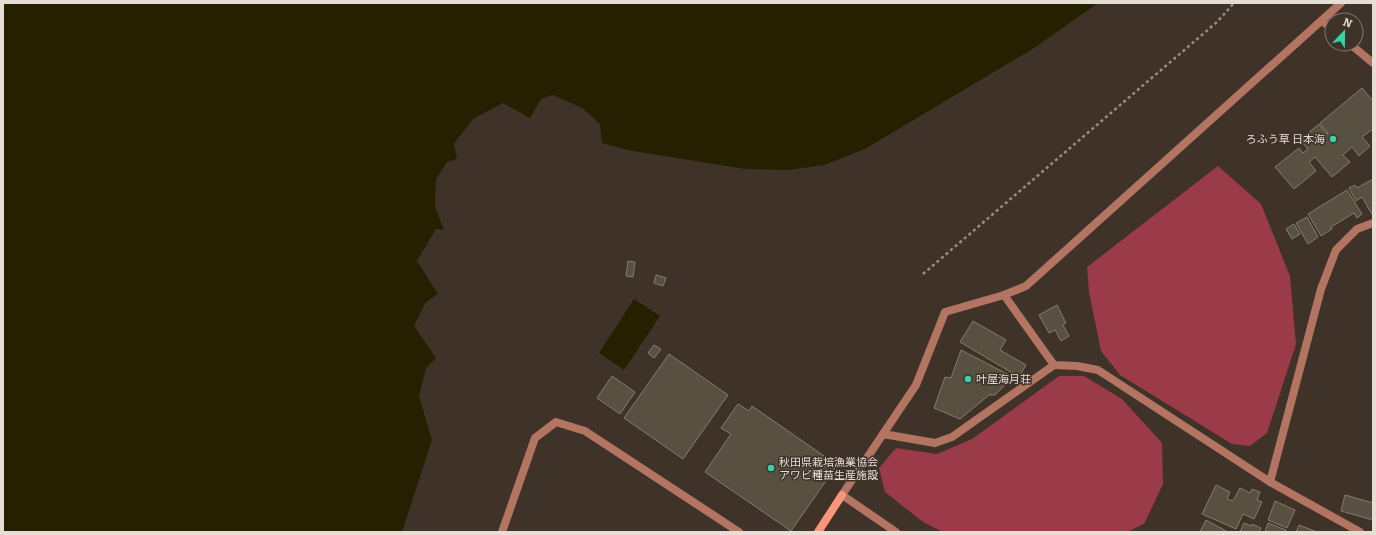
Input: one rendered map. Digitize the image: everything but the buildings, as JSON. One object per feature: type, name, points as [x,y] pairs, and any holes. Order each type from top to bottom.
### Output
[{"type":"street","points":[[818,532],[916,386],[945,312],[1004,295],[1026,286],[1341,3]]},
{"type":"street","points":[[1360,52],[1373,63]]},
{"type":"street","points":[[1270,482],[1321,289],[1336,250],[1357,229],[1373,223]]},
{"type":"street","points":[[1004,295],[1054,365]]},
{"type":"street","points":[[884,434],[935,443],[952,437],[1054,365],[1077,366],[1098,370],[1270,482],[1287,490],[1343,524],[1360,532]]},
{"type":"street","points":[[502,532],[535,438],[556,422],[585,431],[739,532]]},
{"type":"street","points":[[842,496],[896,532]]},
{"type":"path","points":[[923,274],[1217,22],[1234,3]]},
{"type":"shaded area","points":[[3,3],[1098,3],[1034,48],[865,149],[824,165],[788,170],[745,169],[627,150],[602,143],[600,124],[582,108],[553,95],[541,99],[530,118],[503,103],[473,119],[454,144],[457,159],[447,162],[436,179],[435,207],[444,230],[436,229],[417,261],[438,294],[426,302],[414,326],[436,358],[426,368],[419,396],[432,440],[402,532],[3,532]]},
{"type":"shaded area","points":[[1218,166],[1261,204],[1290,276],[1296,344],[1267,433],[1250,446],[1232,444],[1120,375],[1101,351],[1089,292],[1087,267]]},
{"type":"shaded area","points":[[634,299],[660,316],[624,370],[599,353]]},
{"type":"shaded area","points":[[1059,376],[1084,376],[1122,399],[1162,443],[1163,484],[1144,524],[1127,532],[943,532],[923,522],[885,492],[879,468],[896,448],[937,454],[972,439]]},
{"type":"place","name":"ろふう草 日本海","points":[[1333,139]]},
{"type":"place","name":"叶屋海月荘","points":[[968,379]]},
{"type":"place","name":"秋田県栽培漁業協会 アワビ種苗生産施設","points":[[771,468]]}]
